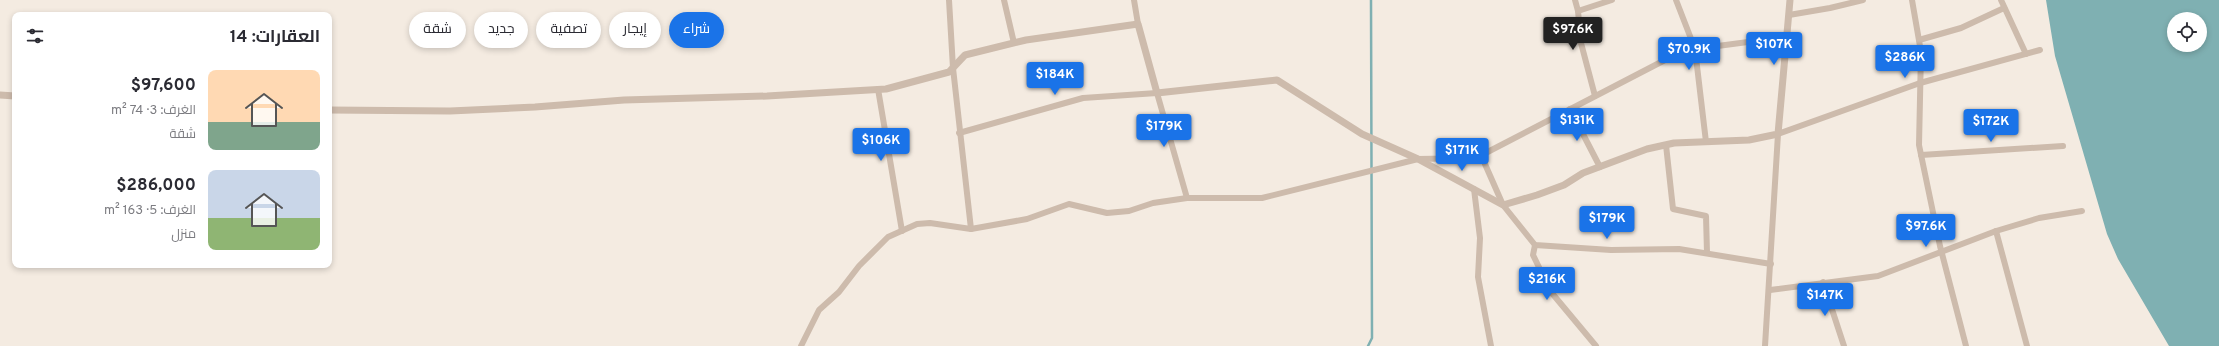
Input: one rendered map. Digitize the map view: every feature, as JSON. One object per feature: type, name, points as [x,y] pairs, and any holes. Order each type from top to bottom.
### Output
[{"type":"street","points":[[949,0],[959,133],[971,230]]},
{"type":"street","points":[[1004,0],[1014,43]]},
{"type":"street","points":[[1134,0],[1138,24],[1187,198]]},
{"type":"street","points":[[1575,0],[1578,10],[1581,43],[1595,96]]},
{"type":"street","points":[[1578,10],[1612,0]]},
{"type":"street","points":[[1676,0],[1695,49],[1706,142]]},
{"type":"street","points":[[1765,346],[1770,290],[1778,134],[1790,0]]},
{"type":"street","points":[[1789,14],[1830,8],[1863,0]]},
{"type":"street","points":[[1912,0],[1921,52],[1919,145],[1942,252],[1966,346]]},
{"type":"street","points":[[2001,0],[2026,54]]},
{"type":"street","points":[[1919,40],[1960,28],[2004,8]]},
{"type":"street","points":[[332,110],[450,110],[535,107],[624,100],[774,96],[878,90],[949,72],[965,55],[1014,43],[1138,24]]},
{"type":"street","points":[[801,346],[819,310],[838,292],[859,266],[888,237],[917,224],[930,223],[971,230],[1027,219],[1070,204],[1107,213],[1129,211],[1153,203],[1187,198],[1262,198],[1418,158],[1476,158],[1665,60],[1695,49],[1786,37]]},
{"type":"street","points":[[959,133],[1083,98],[1157,93],[1278,80],[1362,134],[1418,158],[1503,205],[1564,185],[1583,173],[1647,149],[1666,145],[1749,140],[1778,134],[1920,83],[2040,50]]},
{"type":"street","points":[[878,90],[902,231]]},
{"type":"street","points":[[0,96],[12,96]]},
{"type":"street","points":[[1570,109],[1600,166]]},
{"type":"street","points":[[1666,145],[1674,209],[1706,216],[1707,253]]},
{"type":"street","points":[[1921,155],[2063,146]]},
{"type":"street","points":[[1481,155],[1503,205],[1535,244],[1611,250],[1679,249],[1771,264]]},
{"type":"street","points":[[1474,189],[1480,238],[1478,277],[1490,346]]},
{"type":"street","points":[[1770,290],[1878,276],[1996,231],[2039,218],[2082,211]]},
{"type":"street","points":[[1996,231],[2027,346]]},
{"type":"street","points":[[1535,244],[1533,255],[1551,292],[1596,346]]},
{"type":"street","points":[[1823,282],[1844,346]]},
{"type":"water","points":[[2046,0],[2219,0],[2219,346],[2169,346],[2118,259],[2107,234],[2055,56]]},
{"type":"waterway","points":[[1368,346],[1372,338],[1371,0]]}]
